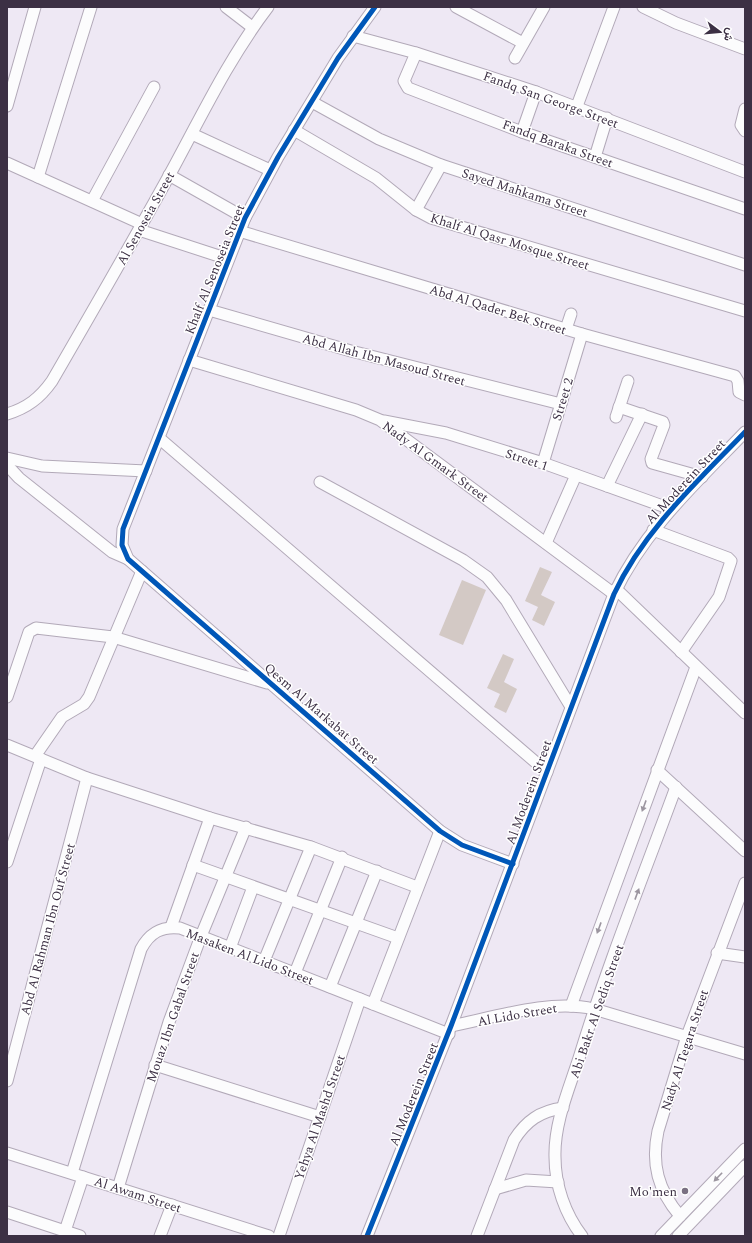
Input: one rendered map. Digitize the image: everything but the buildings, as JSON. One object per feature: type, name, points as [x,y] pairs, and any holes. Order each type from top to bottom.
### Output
[{"type":"street","points":[[7,106],[35,7]]},
{"type":"street","points":[[38,177],[91,7]]},
{"type":"street","points":[[226,7],[252,27]]},
{"type":"street","name":"Al Senoseia Street","points":[[7,414],[30,404],[46,390],[141,227],[227,69],[252,27],[268,7]]},
{"type":"street","name":"Khalf Al Senoseia Street","points":[[128,559],[122,545],[122,537],[239,231],[270,170],[294,130],[353,36],[376,7]]},
{"type":"street","points":[[456,7],[471,10],[523,43]]},
{"type":"street","points":[[515,58],[544,7]]},
{"type":"street","points":[[577,106],[614,7]]},
{"type":"street","points":[[643,7],[676,23],[745,49]]},
{"type":"street","name":"Fandq San George Street","points":[[353,36],[416,53],[577,106],[745,172]]},
{"type":"street","name":"Fandq Baraka Street","points":[[416,53],[404,81],[406,86],[522,132],[745,209]]},
{"type":"street","points":[[92,201],[154,87]]},
{"type":"street","points":[[522,132],[536,92]]},
{"type":"street","name":"Sayed Mahkama Street","points":[[312,102],[379,139],[440,165],[745,265]]},
{"type":"street","points":[[745,109],[741,125],[745,131]]},
{"type":"street","points":[[595,157],[607,118]]},
{"type":"street","name":"Khalf Al Qasr Mosque Street","points":[[294,130],[376,178],[416,210],[431,218],[745,311]]},
{"type":"street","points":[[192,134],[270,170]]},
{"type":"street","points":[[7,163],[92,201],[141,227],[228,259]]},
{"type":"street","points":[[416,210],[440,165]]},
{"type":"street","points":[[169,176],[245,218]]},
{"type":"street","name":"Abd Al Qader Bek Street","points":[[239,231],[582,334],[735,376],[738,380],[739,392],[745,395]]},
{"type":"street","name":"Abd Allah Ibn Masoud Street","points":[[209,310],[406,366],[561,404]]},
{"type":"street","points":[[566,329],[571,314]]},
{"type":"street","name":"Street 2","points":[[543,463],[582,334]]},
{"type":"street","name":"Nady Al Gmark Street","points":[[189,360],[356,410],[380,420],[546,543],[615,591],[745,713]]},
{"type":"street","points":[[616,418],[628,381]]},
{"type":"street","points":[[619,406],[661,420],[664,424],[651,459],[652,463],[702,477]]},
{"type":"street","points":[[607,486],[642,414]]},
{"type":"street","name":"Street 1","points":[[380,420],[446,433],[543,463],[671,509]]},
{"type":"street","name":"Al Moderein Street","points":[[367,1236],[450,1030],[513,864],[570,707],[615,591],[637,552],[653,530],[671,509],[745,432]]},
{"type":"street","points":[[159,438],[547,772]]},
{"type":"street","points":[[7,458],[42,466],[146,471]]},
{"type":"street","name":"Qesm Al Markabat Street","points":[[7,465],[19,478],[112,552],[128,559],[440,831],[462,845],[513,864]]},
{"type":"street","points":[[546,543],[576,475]]},
{"type":"street","points":[[320,482],[476,568],[487,577],[506,600],[570,707]]},
{"type":"street","points":[[653,530],[728,558],[731,561],[719,597],[681,652]]},
{"type":"street","points":[[7,862],[38,757],[62,717],[84,704],[89,697],[142,571]]},
{"type":"street","points":[[7,697],[29,632],[36,628],[113,637],[271,684]]},
{"type":"street","name":"Abi Bakr Al Sediq Street","points":[[571,1006],[696,666]]},
{"type":"street","points":[[7,745],[87,778],[210,818],[342,857],[417,887]]},
{"type":"street","points":[[657,770],[745,851]]},
{"type":"street","name":"Abd Al Rahman Ibn Ouf Street","points":[[7,1081],[87,778]]},
{"type":"street","name":"Abi Bakr Al Sediq Street","points":[[582,1236],[570,1218],[558,1182],[555,1157],[557,1132],[594,1009],[676,787]]},
{"type":"street","points":[[171,927],[210,818]]},
{"type":"street","name":"Mouaz Ibn Gabal Street","points":[[118,1188],[155,1065],[200,936],[246,828]]},
{"type":"street","points":[[373,1004],[417,887],[440,831]]},
{"type":"street","points":[[264,961],[311,847]]},
{"type":"street","points":[[295,973],[342,857]]},
{"type":"street","points":[[193,865],[398,938]]},
{"type":"street","points":[[330,987],[377,871]]},
{"type":"street","name":"Nady Al Tegara Street","points":[[680,1216],[663,1194],[654,1163],[655,1147],[658,1132],[687,1036],[717,953],[745,883]]},
{"type":"street","points":[[230,948],[253,887]]},
{"type":"street","name":"Masaken Al Lido Street","points":[[65,1231],[77,1175],[141,949],[150,936],[156,931],[171,927],[180,928],[373,1004],[450,1030]]},
{"type":"street","points":[[717,953],[745,957]]},
{"type":"street","name":"Yehya Al Mashd Street","points":[[279,1236],[360,999]]},
{"type":"street","name":"Al Lido Street","points":[[450,1030],[545,1008],[571,1006],[594,1009],[745,1054]]},
{"type":"street","points":[[155,1065],[320,1117]]},
{"type":"street","points":[[477,1236],[514,1140],[520,1130],[539,1114],[563,1108]]},
{"type":"street","points":[[661,1236],[745,1149]]},
{"type":"street","name":"Al Awam Street","points":[[7,1153],[270,1236]]},
{"type":"street","points":[[678,1236],[745,1166]]},
{"type":"street","points":[[495,1189],[526,1180],[558,1182]]},
{"type":"street","points":[[160,1236],[172,1205]]},
{"type":"street","points":[[7,1212],[80,1236]]},
{"type":"cycle path","points":[[375,7],[338,58],[278,157],[245,218],[123,529],[122,545],[128,559],[440,831],[462,845],[513,864]]},
{"type":"cycle path","points":[[367,1236],[451,1026],[614,594],[626,571],[656,528],[690,488],[745,432]]},
{"type":"place","name":"Mo'men","points":[[685,1191]]}]
